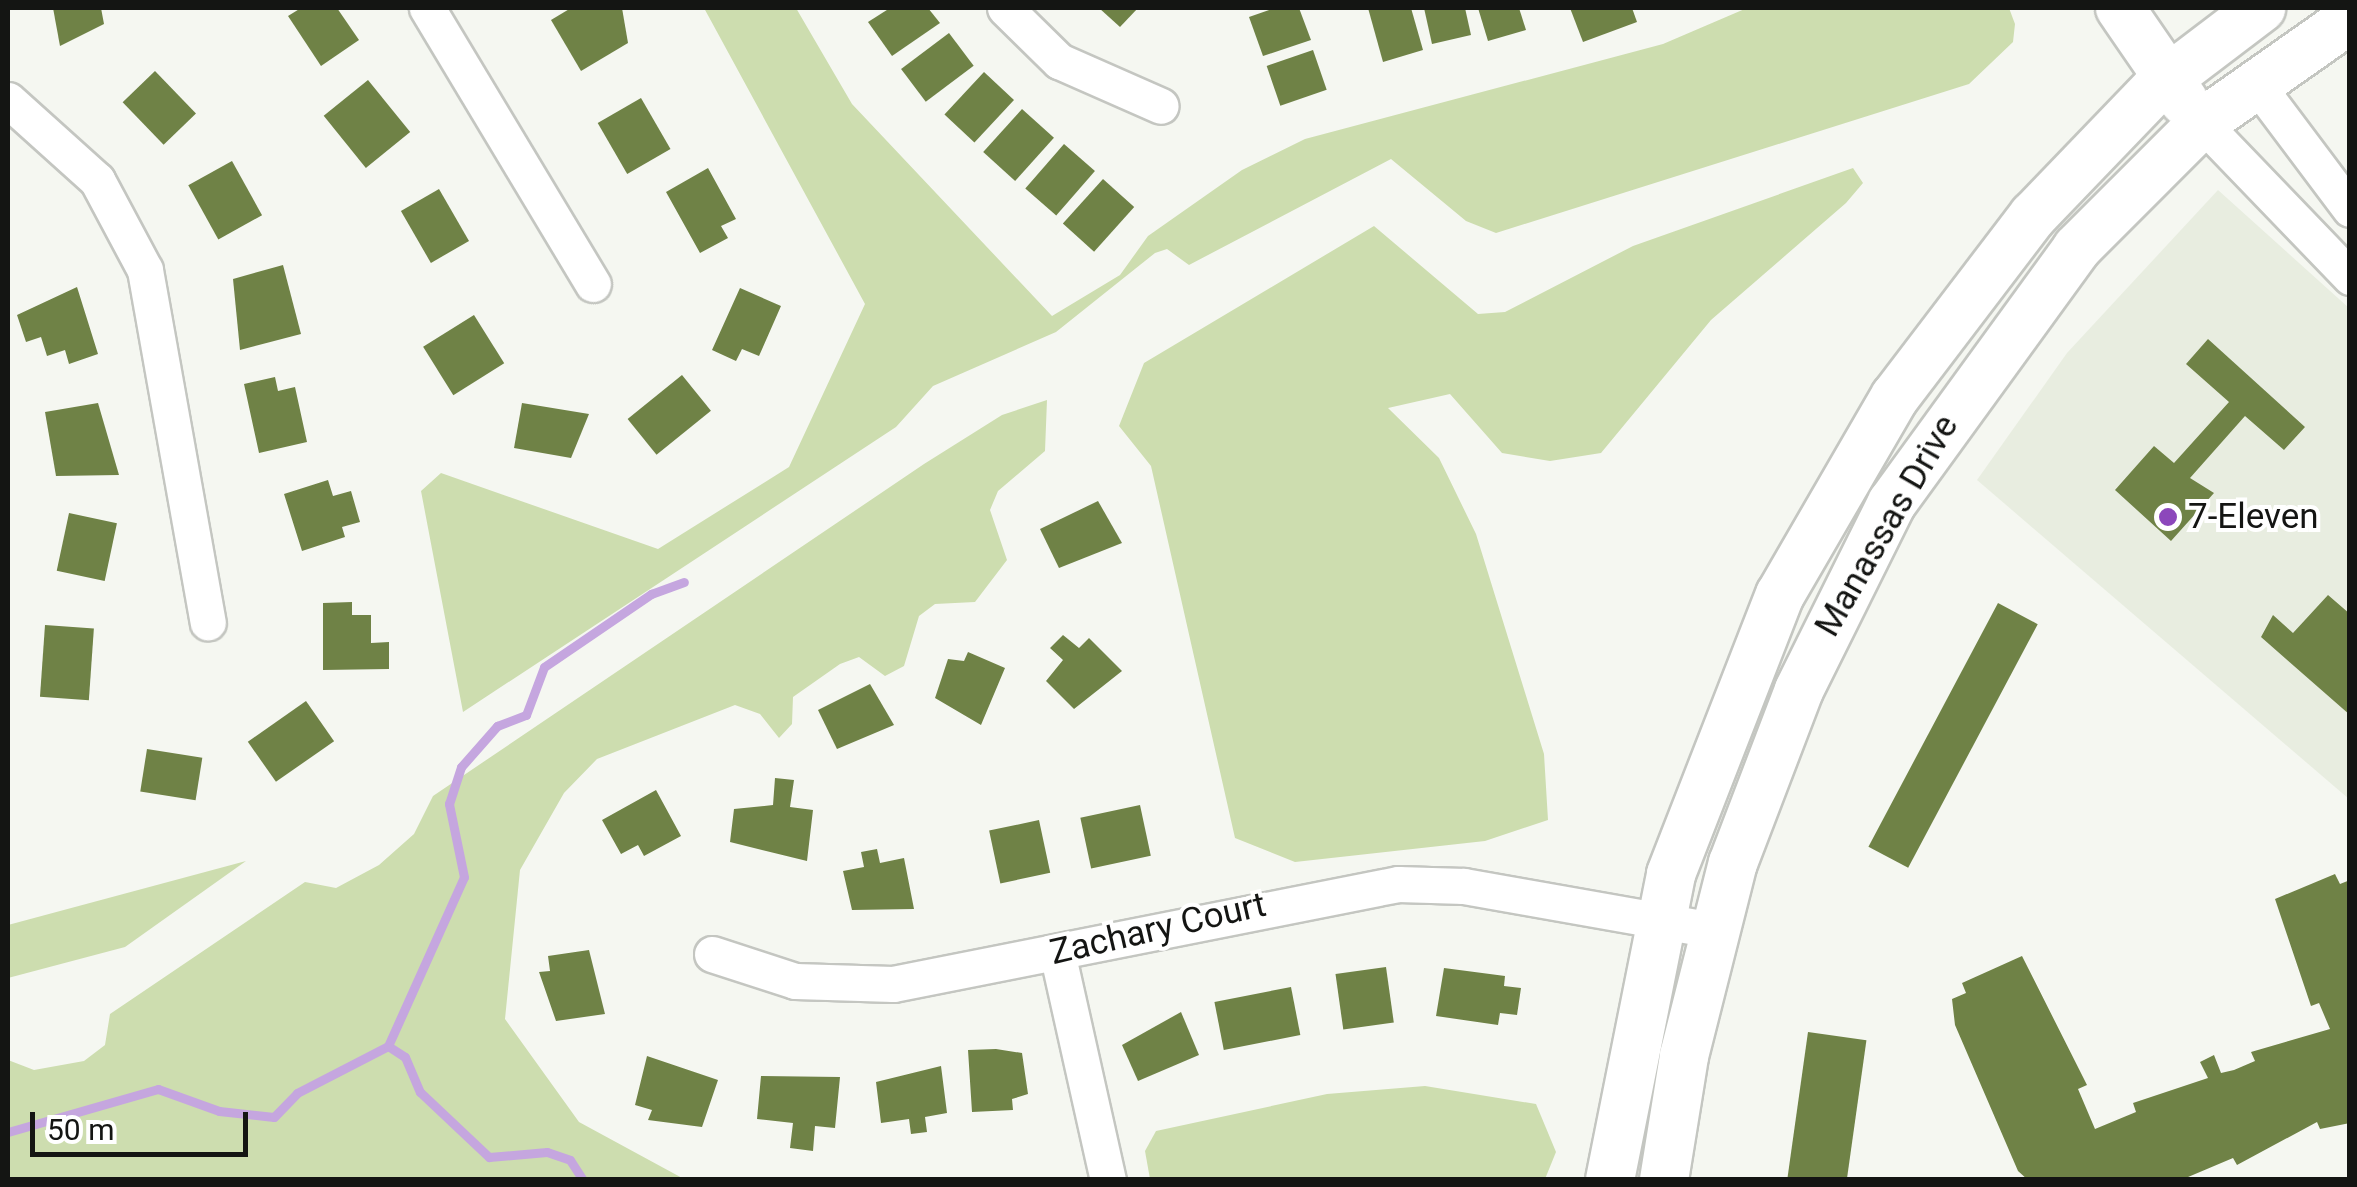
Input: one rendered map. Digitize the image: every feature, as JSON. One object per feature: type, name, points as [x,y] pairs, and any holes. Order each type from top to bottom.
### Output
[{"type":"street","points":[[428,8],[593,284]]},
{"type":"street","points":[[1005,8],[1060,61],[1161,106]]},
{"type":"street","points":[[2120,8],[2202,123],[2350,277]]},
{"type":"street","name":"Manassas Drive","points":[[1610,1180],[1656,934],[1742,680],[1841,484],[1972,291],[2167,79],[2207,22],[2261,8]]},
{"type":"street","name":"Manassas Drive","points":[[1664,1180],[1709,948],[1784,724],[1892,502],[2028,308],[2202,123],[2254,81],[2350,19]]},
{"type":"street","points":[[2207,22],[2350,209]]},
{"type":"street","points":[[8,100],[98,180],[145,270],[208,622]]},
{"type":"street","name":"Zachary Court","points":[[712,954],[844,986],[1057,952],[1398,884],[1542,898],[1709,948]]},
{"type":"street","points":[[1057,952],[1108,1180]]},
{"type":"shaded area","points":[[2218,190],[2349,308],[2349,799],[1977,480],[2067,353]]},
{"type":"green space","points":[[704,8],[796,8],[852,104],[1052,316],[1120,275],[1148,236],[1242,170],[1305,139],[1663,44],[1747,8],[2009,8],[2015,24],[2013,42],[1969,84],[1496,233],[1466,221],[1391,159],[1189,265],[1167,249],[1155,253],[1056,332],[933,386],[896,427],[463,712],[421,491],[441,473],[658,549],[789,467],[865,304]]},
{"type":"green space","points":[[1853,168],[1863,183],[1846,203],[1711,320],[1601,453],[1550,461],[1502,453],[1450,394],[1388,408],[1439,458],[1476,534],[1544,754],[1548,820],[1485,841],[1295,862],[1235,838],[1151,466],[1119,426],[1144,363],[1374,226],[1478,314],[1505,312],[1633,246]]},
{"type":"green space","points":[[1047,400],[1045,451],[998,491],[990,510],[1007,560],[975,602],[935,604],[919,616],[904,666],[885,676],[859,657],[840,664],[793,697],[792,724],[779,738],[760,714],[735,705],[597,759],[564,793],[520,870],[505,1019],[579,1122],[684,1179],[8,1179],[8,1060],[34,1070],[84,1061],[105,1045],[110,1014],[305,882],[336,888],[379,865],[414,834],[433,796],[924,464],[1002,415]]},
{"type":"green space","points":[[246,861],[125,947],[8,978],[8,925]]},
{"type":"green space","points":[[1425,1086],[1536,1104],[1556,1152],[1545,1179],[1150,1179],[1145,1151],[1156,1131],[1327,1094]]},
{"type":"building","points":[[53,8],[101,8],[104,24],[60,46]]},
{"type":"building","points":[[301,8],[337,8],[359,40],[321,66],[288,16]]},
{"type":"building","points":[[571,8],[622,8],[628,43],[581,71],[551,20]]},
{"type":"building","points":[[890,8],[928,8],[940,23],[892,56],[868,22]]},
{"type":"building","points":[[1099,8],[1138,8],[1120,27]]},
{"type":"building","points":[[1275,8],[1299,8],[1311,40],[1263,56],[1249,17]]},
{"type":"building","points":[[1368,8],[1411,8],[1423,50],[1383,62]]},
{"type":"building","points":[[1424,8],[1465,8],[1471,35],[1432,44]]},
{"type":"building","points":[[1478,8],[1519,8],[1526,30],[1488,41]]},
{"type":"building","points":[[1570,8],[1632,8],[1637,22],[1583,42]]},
{"type":"building","points":[[949,33],[974,66],[926,102],[901,69]]},
{"type":"building","points":[[1313,50],[1327,90],[1280,106],[1267,66]]},
{"type":"building","points":[[155,71],[196,113],[164,145],[123,102]]},
{"type":"building","points":[[984,72],[1014,100],[974,142],[944,114]]},
{"type":"building","points":[[368,80],[410,132],[366,168],[324,116]]},
{"type":"building","points":[[641,98],[670,149],[627,174],[598,123]]},
{"type":"building","points":[[1022,109],[1054,138],[1015,181],[983,152]]},
{"type":"building","points":[[1064,144],[1095,171],[1056,215],[1025,189]]},
{"type":"building","points":[[232,161],[262,215],[218,239],[188,185]]},
{"type":"building","points":[[708,168],[736,219],[721,226],[728,238],[700,253],[666,192]]},
{"type":"building","points":[[1103,179],[1134,207],[1094,252],[1063,224]]},
{"type":"building","points":[[439,189],[469,241],[431,263],[401,211]]},
{"type":"building","points":[[283,265],[301,334],[240,350],[233,279]]},
{"type":"building","points":[[77,287],[98,354],[69,364],[65,350],[47,356],[41,337],[26,342],[17,315]]},
{"type":"building","points":[[740,288],[781,306],[759,356],[742,349],[736,361],[712,350]]},
{"type":"building","points":[[474,315],[504,363],[453,395],[423,347]]},
{"type":"building","points":[[2208,339],[2305,427],[2284,450],[2245,416],[2190,478],[2214,493],[2171,541],[2115,490],[2154,446],[2174,463],[2229,402],[2186,364]]},
{"type":"building","points":[[682,375],[711,411],[657,455],[628,419]]},
{"type":"building","points":[[275,377],[278,391],[295,387],[307,442],[259,453],[244,384]]},
{"type":"building","points":[[98,403],[119,475],[56,476],[45,412]]},
{"type":"building","points":[[522,403],[589,414],[571,458],[514,448]]},
{"type":"building","points":[[328,480],[333,496],[351,491],[360,522],[342,527],[345,537],[302,551],[284,494]]},
{"type":"building","points":[[1098,501],[1122,543],[1059,568],[1040,529]]},
{"type":"building","points":[[69,513],[117,523],[105,581],[57,571]]},
{"type":"building","points":[[2328,595],[2350,614],[2350,715],[2261,637],[2273,615],[2293,633]]},
{"type":"building","points":[[352,602],[352,615],[371,615],[371,643],[389,642],[389,669],[323,670],[323,603]]},
{"type":"building","points":[[1998,603],[2038,624],[1908,868],[1868,847]]},
{"type":"building","points":[[45,625],[94,628],[89,700],[40,697]]},
{"type":"building","points":[[1063,635],[1079,648],[1089,638],[1122,671],[1074,709],[1046,681],[1063,660],[1050,648]]},
{"type":"building","points":[[968,652],[1005,668],[981,725],[935,698],[948,659],[964,661]]},
{"type":"building","points":[[870,684],[894,725],[837,749],[818,710]]},
{"type":"building","points":[[306,701],[334,741],[276,782],[248,742]]},
{"type":"building","points":[[147,749],[202,758],[196,800],[140,791]]},
{"type":"building","points":[[775,778],[794,780],[790,807],[813,810],[807,861],[730,842],[734,809],[773,805]]},
{"type":"building","points":[[656,790],[681,836],[644,856],[638,845],[621,854],[602,820]]},
{"type":"building","points":[[1140,805],[1151,856],[1091,869],[1080,818]]},
{"type":"building","points":[[1039,820],[1050,873],[1000,883],[989,831]]},
{"type":"building","points":[[877,849],[880,863],[904,858],[914,909],[852,910],[843,871],[864,867],[861,852]]},
{"type":"building","points":[[2335,874],[2340,884],[2350,880],[2350,1123],[2320,1129],[2317,1122],[2237,1165],[2233,1158],[2181,1180],[2028,1180],[2018,1171],[1955,1025],[1952,999],[1966,993],[1962,983],[2022,956],[2087,1085],[2078,1089],[2095,1129],[2136,1112],[2133,1103],[2208,1078],[2200,1062],[2214,1055],[2221,1073],[2255,1061],[2251,1052],[2330,1029],[2319,1003],[2311,1006],[2275,899]]},
{"type":"building","points":[[589,950],[605,1014],[556,1021],[539,972],[550,971],[548,956]]},
{"type":"building","points":[[1386,967],[1394,1022],[1343,1030],[1335,974]]},
{"type":"building","points":[[1444,968],[1505,976],[1504,986],[1521,988],[1517,1015],[1500,1013],[1498,1025],[1436,1016]]},
{"type":"building","points":[[1291,987],[1300,1035],[1224,1050],[1214,1002]]},
{"type":"building","points":[[1181,1012],[1199,1055],[1138,1081],[1122,1045]]},
{"type":"building","points":[[1808,1032],[1866,1040],[1847,1180],[1787,1180]]},
{"type":"building","points":[[968,1050],[1022,1053],[1028,1094],[1012,1099],[1013,1110],[972,1112]]},
{"type":"building","points":[[647,1056],[718,1080],[702,1127],[648,1120],[652,1110],[635,1105]]},
{"type":"building","points":[[941,1066],[947,1113],[925,1117],[927,1132],[911,1134],[909,1119],[881,1123],[876,1082]]},
{"type":"building","points":[[761,1076],[840,1077],[835,1128],[815,1126],[813,1151],[790,1148],[793,1123],[757,1119]]},
{"type":"waterway","points":[[8,1132],[158,1089],[219,1111],[274,1117],[297,1093],[388,1046],[464,877],[449,804],[461,767],[497,726],[526,715],[544,667],[651,594],[684,582]]},
{"type":"waterway","points":[[388,1046],[405,1057],[420,1092],[489,1157],[547,1152],[570,1160],[583,1180]]},
{"type":"place","name":"7-Eleven","points":[[2168,517]]}]
